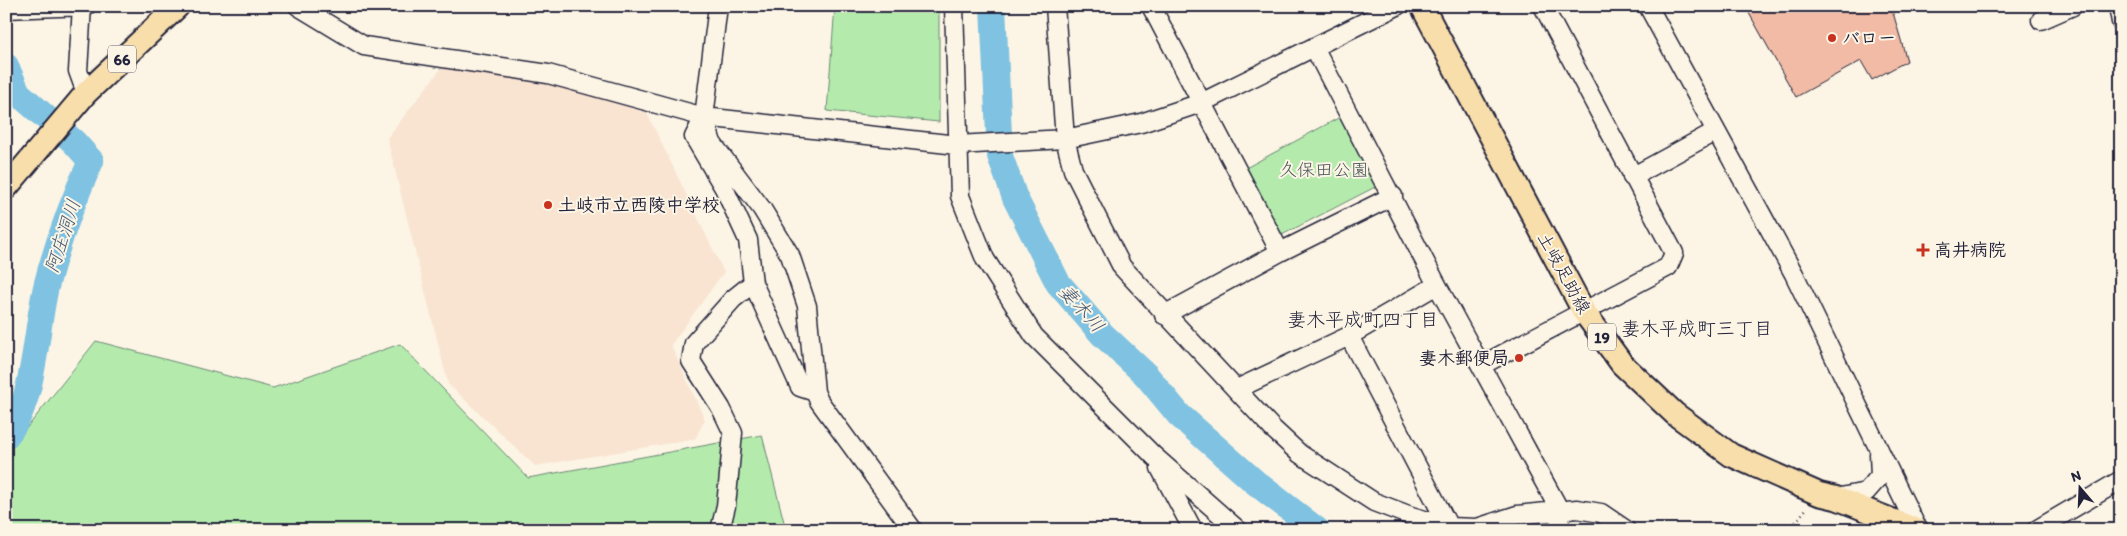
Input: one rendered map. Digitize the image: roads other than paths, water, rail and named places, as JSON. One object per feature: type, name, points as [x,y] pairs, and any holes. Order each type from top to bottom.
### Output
[{"type":"main road","name":"66","points":[[9,180],[86,93],[178,6]]},
{"type":"main road","name":"土岐足助線","points":[[1422,6],[1584,312],[1622,364],[1675,414],[1731,455],[1827,496],[1918,530]]},
{"type":"street","points":[[298,6],[364,46],[548,74],[704,117],[957,145],[1065,139],[1141,123],[1201,102],[1397,6]]},
{"type":"street","points":[[718,6],[704,117],[694,137],[724,188],[748,240],[753,283],[800,387],[815,392]]},
{"type":"street","points":[[954,6],[960,196],[985,259],[1034,336],[1154,456],[1238,530]]},
{"type":"street","points":[[1055,6],[1065,139],[1073,170],[1122,267],[1164,315],[1237,389],[1273,429],[1300,454],[1374,502],[1411,516],[1449,527],[1478,528],[1517,515],[1559,510],[1601,513],[1626,530]]},
{"type":"street","points":[[1482,365],[1668,267],[1674,253],[1543,6]]},
{"type":"street","points":[[1648,6],[1794,274],[1918,530]]},
{"type":"street","points":[[2041,20],[2073,6]]},
{"type":"street","points":[[2118,6],[2121,22]]},
{"type":"street","points":[[6,9],[83,7],[78,71],[86,93]]},
{"type":"street","points":[[1153,7],[1280,252]]},
{"type":"street","points":[[1314,47],[1393,196],[1437,285],[1559,510],[1560,530]]},
{"type":"street","points":[[704,117],[712,143],[762,208],[790,255],[807,306],[815,392],[819,401],[913,530]]},
{"type":"street","points":[[1632,177],[1716,132]]},
{"type":"street","points":[[1164,315],[1280,252],[1393,196]]},
{"type":"street","points":[[720,530],[726,506],[733,433],[721,408],[691,361],[694,343],[733,299],[753,283]]},
{"type":"street","points":[[1237,389],[1349,336],[1437,285]]},
{"type":"street","points":[[1349,336],[1449,527]]},
{"type":"street","points":[[1827,496],[1866,492],[1880,476],[1877,446]]},
{"type":"street","points":[[1154,456],[1193,530]]},
{"type":"street","points":[[2036,530],[2121,480]]},
{"type":"waterway","name":"妻木川","points":[[993,6],[1000,156],[1015,198],[1058,283],[1102,334],[1146,375],[1179,415],[1256,483],[1317,530]]},
{"type":"waterway","name":"阿庄洞川","points":[[6,66],[18,93],[74,142],[91,161],[66,221],[51,267],[43,301],[29,385],[16,422],[6,436]]},
{"type":"place","name":"バロー","points":[[1832,38]]},
{"type":"place","name":"土岐市立西陵中学校","points":[[548,205]]},
{"type":"place","name":"高井病院","points":[[1923,250]]},
{"type":"place","name":"妻木郵便局","points":[[1519,358]]},
{"type":"district","name":"妻木平成町四丁目","points":[[1363,319]]},
{"type":"district","name":"妻木平成町三丁目","points":[[1697,328]]},
{"type":"park label","name":"久保田公園","points":[[1324,170]]}]
